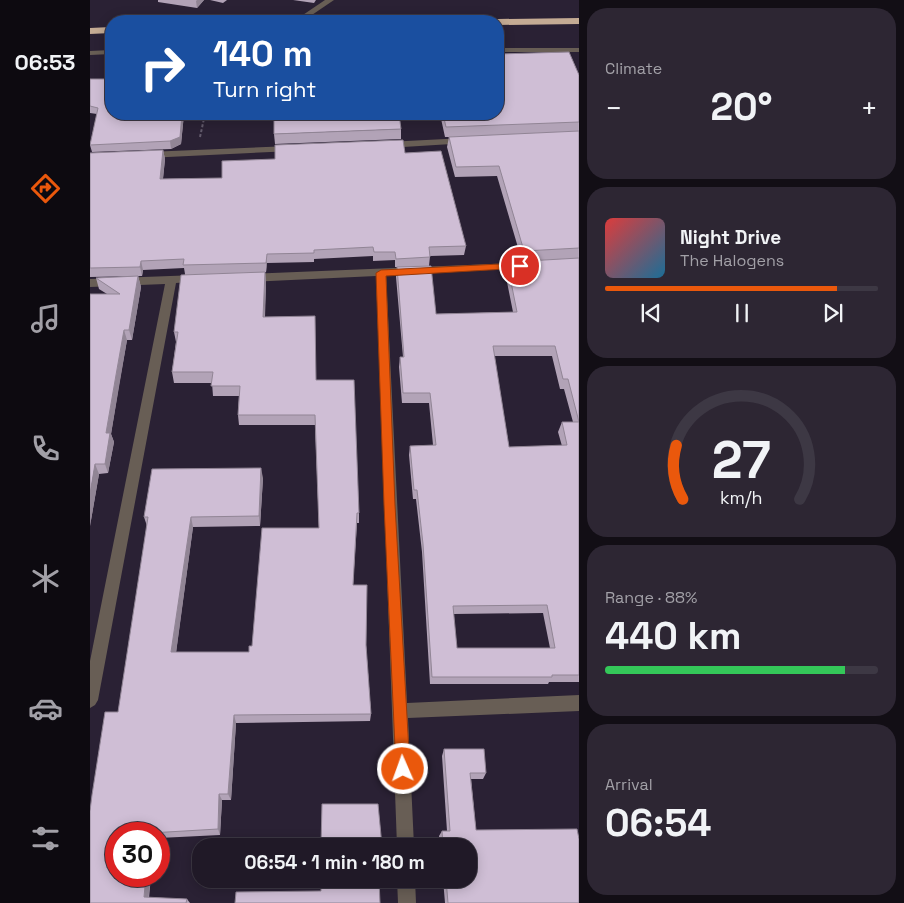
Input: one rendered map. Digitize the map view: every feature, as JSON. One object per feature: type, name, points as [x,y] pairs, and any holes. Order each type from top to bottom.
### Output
[{"type":"highway","points":[[504,22],[579,21]]},
{"type":"highway","points":[[90,31],[105,30]]},
{"type":"street","points":[[307,15],[330,0]]},
{"type":"street","points":[[504,50],[579,50]]},
{"type":"street","points":[[90,53],[105,52]]},
{"type":"street","points":[[380,145],[479,141]]},
{"type":"street","points":[[138,155],[300,149]]},
{"type":"street","points":[[240,278],[549,264]]},
{"type":"street","points":[[381,273],[390,505],[401,711],[405,838]]},
{"type":"street","points":[[90,283],[210,279]]},
{"type":"street","points":[[90,700],[92,676],[171,280]]},
{"type":"street","points":[[401,711],[579,704]]},
{"type":"street","points":[[406,888],[407,903]]},
{"type":"path","points":[[197,152],[203,120]]},
{"type":"building","points":[[569,52],[579,75],[579,122],[446,127],[444,120],[504,120],[504,54]]},
{"type":"building","points":[[90,79],[105,79],[105,120],[181,120],[180,137],[170,141],[90,145],[98,108],[90,106]]},
{"type":"building","points":[[274,120],[400,120],[401,129],[274,134]]},
{"type":"building","points":[[579,131],[579,248],[524,251],[499,166],[456,167],[449,137]]},
{"type":"building","points":[[403,140],[405,153],[441,151],[466,246],[429,247],[430,257],[396,259],[395,252],[374,252],[373,247],[314,250],[314,253],[267,254],[266,263],[183,265],[184,259],[141,261],[140,267],[90,268],[90,153],[163,150],[160,179],[222,178],[222,161],[275,159],[275,145]]},
{"type":"building","points":[[579,258],[579,422],[579,675],[552,675],[552,677],[432,677],[423,544],[417,490],[414,490],[410,446],[436,445],[430,393],[403,393],[400,357],[404,357],[397,267],[431,266],[436,314],[517,312],[508,267],[529,267],[527,261]],"holes":[[[493,346],[555,346],[563,379],[568,379],[579,422],[562,422],[567,445],[509,447]],[[547,605],[555,648],[457,648],[453,606]]]},
{"type":"building","points":[[265,272],[263,317],[315,316],[316,380],[354,380],[359,513],[357,513],[353,585],[367,585],[366,645],[371,714],[234,715],[228,794],[219,794],[218,829],[170,832],[170,822],[105,822],[105,887],[145,887],[144,897],[187,899],[186,903],[90,903],[90,811],[92,795],[105,712],[118,712],[148,517],[144,517],[152,469],[261,468],[259,516],[191,517],[171,652],[249,652],[249,646],[252,646],[262,528],[319,528],[315,415],[238,415],[240,386],[211,386],[213,372],[172,372],[178,332],[174,332],[181,275]]},
{"type":"building","points":[[138,276],[129,330],[124,330],[116,375],[106,433],[110,433],[105,464],[95,464],[90,494],[90,294],[120,294],[96,278]]},
{"type":"building","points":[[444,749],[484,749],[486,773],[470,773],[476,830],[577,829],[579,839],[579,903],[448,903],[447,888],[477,888],[477,838],[442,838],[442,831],[450,831]]},
{"type":"building","points":[[322,804],[378,804],[381,838],[321,838]]},
{"type":"building","points":[[321,888],[379,888],[380,903],[235,903],[236,892],[321,891]]},
{"type":"route","points":[[403,769],[381,273],[520,266]]}]
